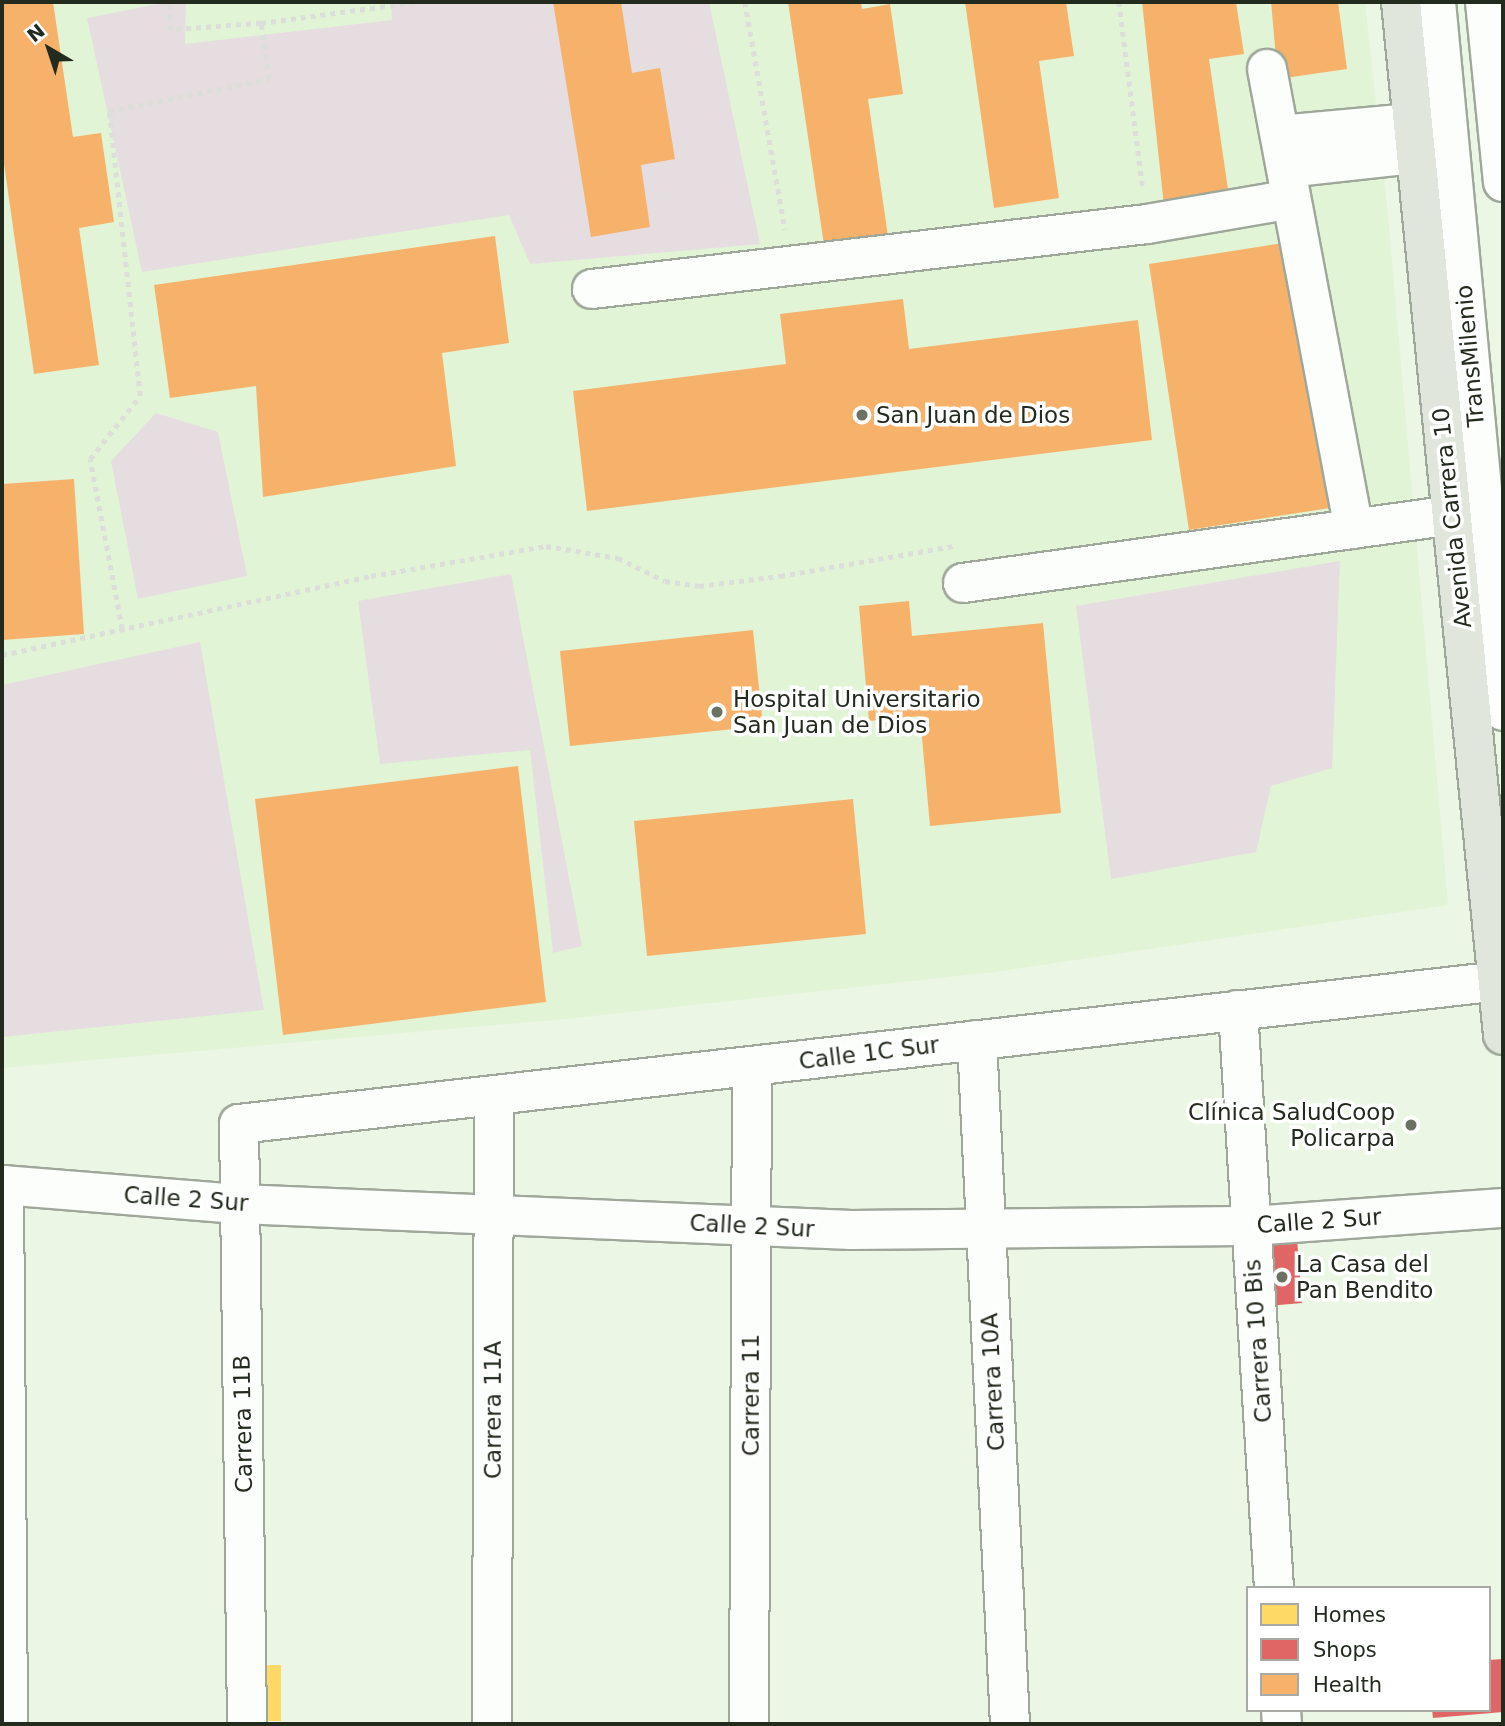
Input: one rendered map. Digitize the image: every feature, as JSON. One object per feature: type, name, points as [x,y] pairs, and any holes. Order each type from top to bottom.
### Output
[{"type":"main road","name":"Avenida Carrera 10","points":[[1401,2],[1503,1035]]},
{"type":"street","name":"TransMilenio","points":[[1436,2],[1503,711]]},
{"type":"street","points":[[1485,2],[1503,182]]},
{"type":"street","points":[[1267,69],[1354,529]]},
{"type":"street","points":[[592,289],[1147,224],[1286,167],[1413,139]]},
{"type":"street","points":[[963,583],[1452,515]]},
{"type":"street","name":"Calle 1C Sur","points":[[239,1124],[1499,981]]},
{"type":"street","name":"Carrera 10 Bis","points":[[1238,1010],[1274,1586]]},
{"type":"street","name":"Carrera 10A","points":[[977,1040],[1010,1724]]},
{"type":"street","name":"Carrera 11","points":[[749,1724],[752,1066]]},
{"type":"street","name":"Carrera 11A","points":[[492,1724],[494,1095]]},
{"type":"street","name":"Carrera 11B","points":[[239,1124],[247,1724]]},
{"type":"street","points":[[3,1185],[8,1724]]},
{"type":"street","name":"Calle 2 Sur","points":[[3,1185],[240,1204],[851,1230],[1251,1226],[1503,1208]]},
{"type":"path","points":[[169,2],[170,30],[261,23],[416,2]]},
{"type":"path","points":[[745,2],[791,265]]},
{"type":"path","points":[[1119,2],[1147,224]]},
{"type":"path","points":[[122,629],[90,459],[140,396],[109,111],[269,79],[261,23]]},
{"type":"path","points":[[2,655],[371,576],[546,546],[618,558],[665,581],[699,586],[780,576],[958,545],[963,583]]},
{"type":"shaded area","name":"Hospital Universitario San Juan de Dios","points":[[2,2],[1365,2],[1388,215],[1448,905],[994,972],[566,1019],[2,1068]]},
{"type":"shaded area","points":[[167,2],[186,2],[185,44],[392,20],[391,2],[709,2],[760,244],[530,264],[509,215],[142,272],[87,18]]},
{"type":"shaded area","points":[[156,413],[218,432],[247,576],[138,599],[111,461]]},
{"type":"shaded area","points":[[1340,561],[1332,768],[1271,786],[1256,852],[1111,879],[1076,606]]},
{"type":"shaded area","points":[[511,574],[582,946],[553,953],[530,750],[380,764],[358,601]]},
{"type":"shaded area","points":[[200,642],[264,1010],[2,1037],[2,685]]},
{"type":"building: Homes","points":[[247,1665],[281,1665],[281,1721],[248,1721]]},
{"type":"building: Shops","name":"La Casa del Pan Bendito","points":[[1297,1239],[1302,1303],[1266,1306],[1266,1241]]},
{"type":"building: Shops","points":[[1503,1659],[1503,1712],[1433,1718],[1432,1712],[1491,1712],[1491,1660]]},
{"type":"building: Health","points":[[2,2],[53,2],[73,137],[101,133],[114,222],[79,228],[99,365],[34,374],[2,150]]},
{"type":"building: Health","points":[[553,2],[621,2],[632,73],[660,68],[675,159],[641,165],[650,227],[591,237]]},
{"type":"building: Health","points":[[788,2],[861,2],[862,9],[890,4],[903,94],[868,99],[888,236],[824,245]]},
{"type":"building: Health","points":[[965,2],[1066,2],[1074,56],[1039,61],[1059,198],[994,208]]},
{"type":"building: Health","points":[[1142,2],[1236,2],[1244,54],[1209,59],[1229,196],[1164,206]]},
{"type":"building: Health","points":[[1271,2],[1338,2],[1347,69],[1278,79]]},
{"type":"building: Health","points":[[495,236],[509,343],[442,353],[456,466],[263,497],[256,386],[170,398],[154,285]]},
{"type":"building: Health","points":[[1290,242],[1330,508],[1189,530],[1149,264]]},
{"type":"building: Health","name":"San Juan de Dios","points":[[903,299],[909,349],[1138,320],[1152,440],[587,511],[573,391],[786,364],[780,314]]},
{"type":"building: Health","points":[[74,479],[84,634],[2,640],[2,484]]},
{"type":"building: Health","points":[[909,601],[912,636],[1043,623],[1061,813],[930,826],[920,716],[869,721],[859,606]]},
{"type":"building: Health","points":[[753,630],[763,726],[570,746],[560,651]]},
{"type":"building: Health","points":[[518,766],[546,1002],[283,1035],[255,799]]},
{"type":"building: Health","points":[[853,799],[866,934],[647,956],[634,821]]},
{"type":"place","name":"San Juan de Dios","points":[[862,415]]},
{"type":"place","name":"Hospital Universitario San Juan de Dios","points":[[717,712]]},
{"type":"place","name":"Clínica SaludCoop Policarpa","points":[[1411,1125]]},
{"type":"place","name":"La Casa del Pan Bendito","points":[[1282,1277]]}]
